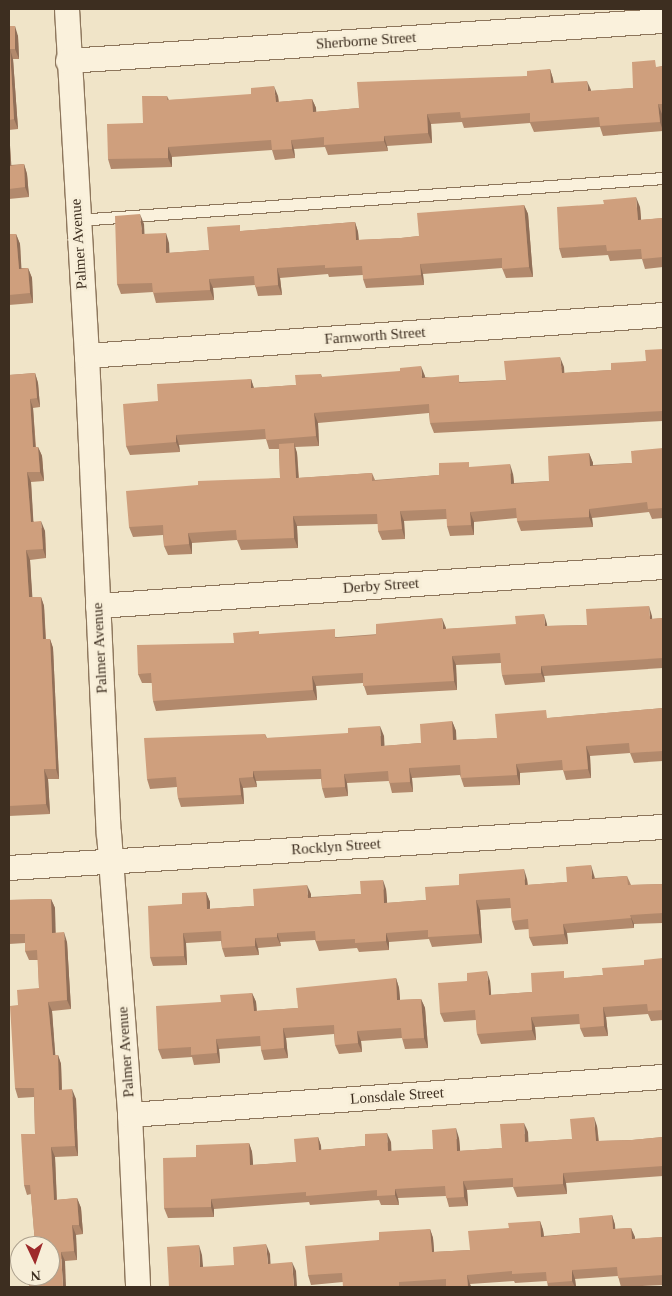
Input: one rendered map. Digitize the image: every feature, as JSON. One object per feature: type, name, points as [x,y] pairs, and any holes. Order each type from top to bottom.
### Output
[{"type":"street","name":"Palmer Avenue","points":[[67,9],[68,61],[87,356],[112,861],[130,1114],[138,1287]]},
{"type":"street","name":"Sherborne Street","points":[[68,61],[663,21]]},
{"type":"street","name":"Farnworth Street","points":[[87,356],[663,316]]},
{"type":"street","name":"Derby Street","points":[[98,606],[663,566]]},
{"type":"street","name":"Rocklyn Street","points":[[9,868],[663,827]]},
{"type":"street","name":"Lonsdale Street","points":[[130,1114],[663,1077]]},
{"type":"lane","points":[[77,220],[663,178]]},
{"type":"building","points":[[9,26],[15,26],[15,49],[10,49],[14,119],[9,120]]},
{"type":"building","points":[[655,60],[656,67],[663,66],[663,104],[658,104],[660,122],[600,126],[599,117],[530,122],[530,113],[461,118],[460,112],[427,114],[428,133],[384,136],[384,141],[324,145],[324,137],[291,140],[292,149],[272,150],[271,140],[168,147],[168,158],[108,159],[107,124],[143,123],[142,96],[167,96],[167,100],[251,94],[251,88],[274,86],[276,102],[312,99],[313,112],[359,108],[357,82],[527,76],[527,71],[550,69],[551,83],[587,81],[588,91],[633,88],[632,62]]},
{"type":"building","points":[[24,164],[25,187],[9,189],[9,166]]},
{"type":"building","points":[[636,197],[638,220],[663,218],[663,257],[642,259],[641,249],[607,251],[606,245],[559,248],[557,207],[604,204],[603,200]]},
{"type":"building","points":[[524,205],[529,267],[502,269],[502,258],[420,264],[421,275],[363,279],[362,266],[325,268],[325,265],[277,268],[278,285],[255,287],[254,276],[209,279],[210,290],[153,293],[152,283],[117,284],[115,216],[140,214],[142,234],[166,233],[166,253],[209,250],[207,227],[240,225],[240,231],[355,222],[356,240],[401,238],[419,236],[417,213]]},
{"type":"building","points":[[9,234],[16,234],[19,269],[28,268],[30,293],[9,295]]},
{"type":"building","points":[[663,349],[663,411],[430,423],[429,404],[314,413],[316,436],[266,440],[265,429],[176,435],[176,442],[126,446],[123,404],[158,401],[157,384],[251,379],[251,388],[296,385],[295,375],[321,374],[321,377],[400,371],[400,368],[421,366],[422,378],[459,375],[459,383],[506,380],[504,361],[560,357],[562,373],[611,370],[611,363],[646,361],[645,350]]},
{"type":"building","points":[[35,373],[37,398],[30,399],[33,447],[38,447],[40,472],[27,472],[31,522],[41,521],[43,549],[26,550],[29,597],[41,597],[43,639],[50,639],[56,769],[44,769],[46,804],[9,806],[9,375]]},
{"type":"building","points":[[294,443],[296,478],[372,473],[372,481],[439,475],[439,463],[469,462],[469,467],[510,464],[511,484],[549,481],[548,456],[589,453],[590,466],[632,463],[631,451],[663,448],[663,508],[648,509],[647,502],[589,509],[589,517],[517,521],[516,508],[470,512],[471,525],[447,526],[446,509],[400,511],[402,529],[378,531],[377,514],[293,516],[294,538],[237,540],[236,530],[188,533],[189,544],[164,546],[163,525],[129,527],[126,491],[198,485],[198,481],[280,478],[279,444]]},
{"type":"building","points":[[649,606],[650,619],[663,618],[663,658],[541,666],[541,673],[502,675],[500,653],[452,656],[454,681],[363,686],[363,673],[312,676],[313,690],[153,701],[151,673],[138,674],[137,645],[234,643],[233,633],[259,631],[259,634],[335,629],[335,638],[376,635],[376,624],[442,618],[443,629],[516,624],[515,616],[544,614],[545,626],[587,625],[586,609]]},
{"type":"building","points":[[663,708],[663,751],[630,753],[629,743],[586,746],[588,769],[563,771],[562,760],[516,764],[517,775],[461,778],[460,765],[409,768],[410,782],[389,783],[388,771],[344,774],[345,787],[322,788],[321,769],[253,771],[253,777],[239,778],[241,795],[178,798],[176,777],[147,779],[144,738],[265,734],[266,738],[348,733],[348,728],[380,726],[381,746],[421,743],[420,724],[452,721],[453,740],[497,738],[495,714],[546,710],[547,718]]},
{"type":"building","points":[[591,865],[592,879],[627,876],[628,885],[663,884],[663,913],[630,915],[631,918],[563,924],[564,934],[529,937],[528,919],[512,921],[510,898],[476,900],[479,934],[428,937],[428,930],[386,933],[386,941],[355,943],[355,939],[316,941],[315,931],[277,933],[277,937],[255,938],[255,946],[222,948],[221,931],[183,933],[184,956],[150,957],[148,906],[182,904],[182,893],[206,892],[207,909],[254,906],[253,889],[307,885],[308,898],[361,894],[360,881],[383,880],[384,903],[426,900],[425,887],[459,885],[459,874],[524,869],[525,885],[567,882],[566,867]]},
{"type":"building","points":[[51,899],[52,933],[64,932],[67,1000],[48,1002],[53,1055],[58,1055],[59,1090],[72,1089],[75,1146],[51,1147],[54,1200],[77,1198],[79,1225],[72,1225],[74,1251],[61,1252],[63,1287],[29,1287],[60,1286],[60,1236],[34,1236],[30,1185],[24,1185],[21,1134],[35,1134],[34,1088],[15,1088],[10,1006],[18,1005],[17,990],[39,988],[37,950],[25,951],[25,934],[9,934],[9,900]]},
{"type":"building","points":[[663,958],[663,1010],[648,1011],[647,1004],[603,1007],[604,1026],[580,1028],[579,1014],[531,1017],[532,1030],[477,1034],[475,1010],[440,1013],[438,983],[467,981],[467,973],[487,971],[489,995],[532,992],[531,973],[564,971],[564,978],[603,975],[602,968],[644,965],[644,960]]},
{"type":"building","points":[[396,978],[397,1000],[421,999],[424,1038],[402,1039],[401,1028],[357,1031],[358,1043],[335,1045],[334,1025],[283,1028],[284,1048],[261,1050],[260,1036],[216,1039],[217,1053],[191,1055],[191,1047],[158,1049],[156,1006],[221,1002],[220,995],[252,993],[254,1011],[298,1008],[296,988]]},
{"type":"building","points":[[594,1117],[596,1141],[663,1137],[663,1166],[563,1173],[563,1184],[513,1187],[513,1178],[463,1181],[464,1197],[446,1198],[445,1186],[395,1189],[395,1195],[377,1196],[377,1190],[306,1196],[306,1192],[211,1199],[211,1207],[164,1208],[163,1158],[196,1157],[196,1145],[249,1143],[250,1165],[296,1162],[294,1139],[318,1137],[319,1150],[365,1146],[365,1134],[387,1133],[388,1151],[433,1149],[432,1130],[456,1128],[457,1151],[502,1148],[500,1124],[524,1123],[525,1142],[572,1139],[570,1119]]},
{"type":"building","points":[[612,1215],[613,1229],[631,1228],[632,1239],[663,1237],[663,1275],[618,1278],[617,1267],[572,1270],[572,1281],[547,1283],[546,1272],[512,1274],[512,1271],[467,1275],[468,1287],[446,1287],[446,1279],[399,1282],[399,1287],[343,1287],[342,1273],[308,1275],[305,1246],[379,1240],[379,1232],[430,1229],[432,1252],[470,1250],[468,1231],[509,1228],[508,1223],[540,1221],[541,1237],[580,1233],[579,1218]]},
{"type":"building","points":[[266,1244],[268,1264],[292,1262],[294,1287],[169,1287],[167,1247],[199,1245],[200,1267],[234,1265],[233,1247]]}]
